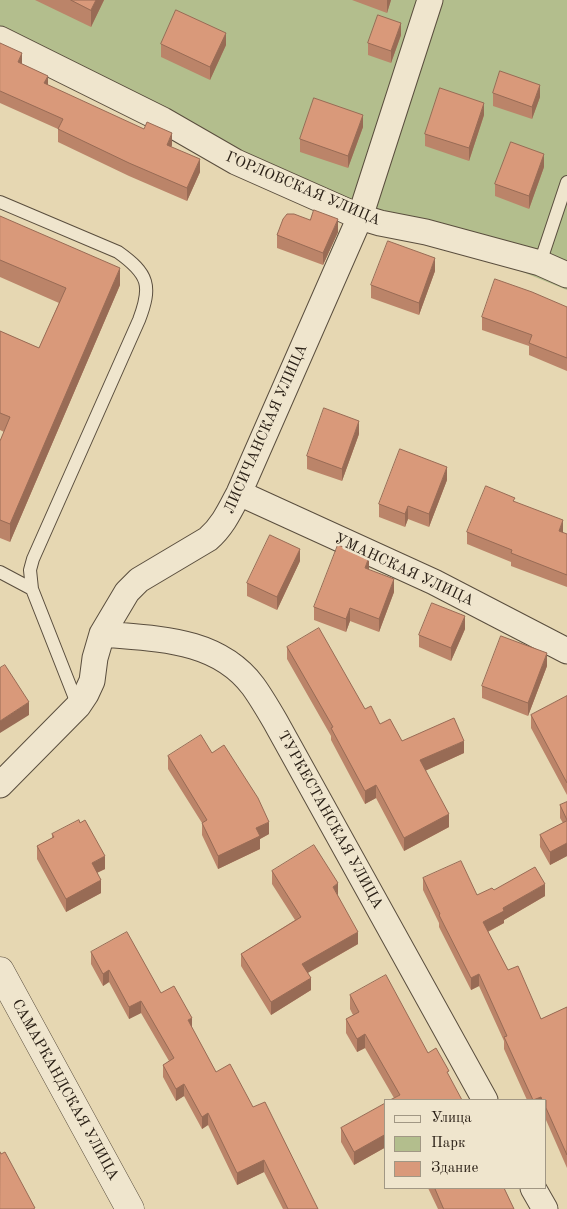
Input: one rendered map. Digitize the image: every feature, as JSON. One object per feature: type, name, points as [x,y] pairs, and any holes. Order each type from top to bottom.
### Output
[{"type":"street","name":"ЛИСИЧАНСКАЯ УЛИЦА","points":[[0,785],[78,706],[86,694],[92,681],[95,658],[102,634],[127,592],[140,580],[218,530],[239,493],[360,217],[430,0]]},
{"type":"street","name":"ГОРЛОВСКАЯ УЛИЦА","points":[[0,39],[163,120],[236,162],[360,217],[426,232],[540,263],[567,274]]},
{"type":"street","name":"УМАНСКАЯ УЛИЦА","points":[[239,493],[434,582],[567,651]]},
{"type":"street","name":"ТУРКЕСТАНСКАЯ УЛИЦА","points":[[102,634],[171,640],[193,646],[224,660],[237,669],[252,684],[275,721],[484,1099]]},
{"type":"street","name":"САМАРКАНДСКАЯ УЛИЦА","points":[[0,971],[130,1209]]},
{"type":"street","points":[[534,1189],[545,1209]]},
{"type":"lane","points":[[540,263],[567,182]]},
{"type":"lane","points":[[0,202],[118,252],[140,270],[145,279],[148,292],[139,320],[33,559],[30,570],[32,589],[78,706]]},
{"type":"lane","points":[[0,572],[32,589]]},
{"type":"green space","points":[[0,0],[567,0],[567,290],[356,204],[330,196],[0,28]]},
{"type":"building","points":[[71,0],[96,0],[91,10]]},
{"type":"building","points":[[176,10],[226,33],[210,67],[161,44]]},
{"type":"building","points":[[378,15],[401,23],[391,51],[368,43]]},
{"type":"building","points":[[0,43],[22,53],[18,62],[48,76],[44,83],[144,129],[147,122],[172,133],[167,145],[200,159],[187,188],[58,129],[63,119],[0,91]]},
{"type":"building","points":[[500,71],[540,85],[532,107],[493,93]]},
{"type":"building","points":[[440,88],[484,103],[469,148],[425,134]]},
{"type":"building","points":[[314,98],[363,115],[348,156],[300,139]]},
{"type":"building","points":[[511,142],[544,154],[529,196],[495,184]]},
{"type":"building","points":[[314,210],[338,219],[323,253],[277,235],[287,214],[294,214],[310,220]]},
{"type":"building","points":[[0,216],[120,268],[10,524],[0,520],[0,441],[10,417],[0,413],[0,331],[39,348],[66,288],[0,260]]},
{"type":"building","points":[[388,241],[435,258],[419,303],[371,285]]},
{"type":"building","points":[[495,279],[567,307],[567,358],[529,343],[532,335],[482,317]]},
{"type":"building","points":[[324,408],[359,421],[342,469],[307,456]]},
{"type":"building","points":[[400,449],[447,467],[429,514],[408,506],[405,514],[379,504]]},
{"type":"building","points":[[486,486],[515,498],[513,501],[563,520],[559,531],[567,534],[567,575],[511,553],[512,550],[467,532]]},
{"type":"building","points":[[270,535],[300,549],[277,597],[247,583]]},
{"type":"building","points":[[338,545],[369,557],[365,568],[394,579],[379,619],[350,608],[346,619],[314,607]]},
{"type":"building","points":[[432,603],[465,616],[451,648],[419,635]]},
{"type":"building","points":[[319,628],[365,709],[371,706],[380,724],[390,719],[402,741],[454,718],[464,741],[420,760],[449,814],[404,838],[376,785],[365,791],[331,728],[333,727],[287,647]]},
{"type":"building","points":[[501,636],[547,653],[528,703],[482,686]]},
{"type":"building","points":[[5,665],[29,702],[0,721],[0,668]]},
{"type":"building","points":[[567,696],[567,783],[531,715]]},
{"type":"building","points":[[201,735],[212,753],[224,745],[258,798],[269,822],[256,828],[260,836],[218,856],[202,823],[207,820],[168,756]]},
{"type":"building","points":[[567,802],[567,820],[560,805]]},
{"type":"building","points":[[79,820],[80,823],[85,820],[105,856],[92,863],[101,880],[66,899],[37,846],[54,837],[52,834]]},
{"type":"building","points":[[567,821],[567,843],[550,852],[540,835]]},
{"type":"building","points":[[314,845],[338,883],[333,887],[358,932],[302,964],[311,978],[271,1002],[241,954],[301,917],[272,871]]},
{"type":"building","points":[[461,861],[477,895],[492,888],[494,890],[535,867],[545,884],[503,908],[504,911],[483,922],[508,970],[518,966],[541,1019],[567,1007],[567,1155],[547,1110],[547,1099],[542,1099],[541,1097],[533,1099],[504,1037],[507,1036],[479,974],[471,978],[439,915],[423,878]]},
{"type":"building","points":[[127,932],[161,993],[174,986],[192,1018],[188,1020],[216,1072],[230,1064],[253,1107],[265,1102],[318,1209],[288,1209],[264,1160],[237,1173],[208,1113],[202,1117],[184,1084],[176,1089],[163,1065],[174,1058],[141,1001],[129,1007],[109,970],[103,974],[91,952]]},
{"type":"building","points":[[386,975],[428,1053],[436,1048],[461,1099],[392,1099],[400,1095],[365,1034],[357,1039],[346,1019],[359,1012],[350,995]]},
{"type":"building","points":[[384,1104],[384,1135],[354,1152],[341,1128]]},
{"type":"building","points":[[0,1152],[1,1154],[5,1152],[35,1208],[0,1209]]},
{"type":"building","points":[[435,1189],[504,1189],[514,1209],[444,1209]]}]
